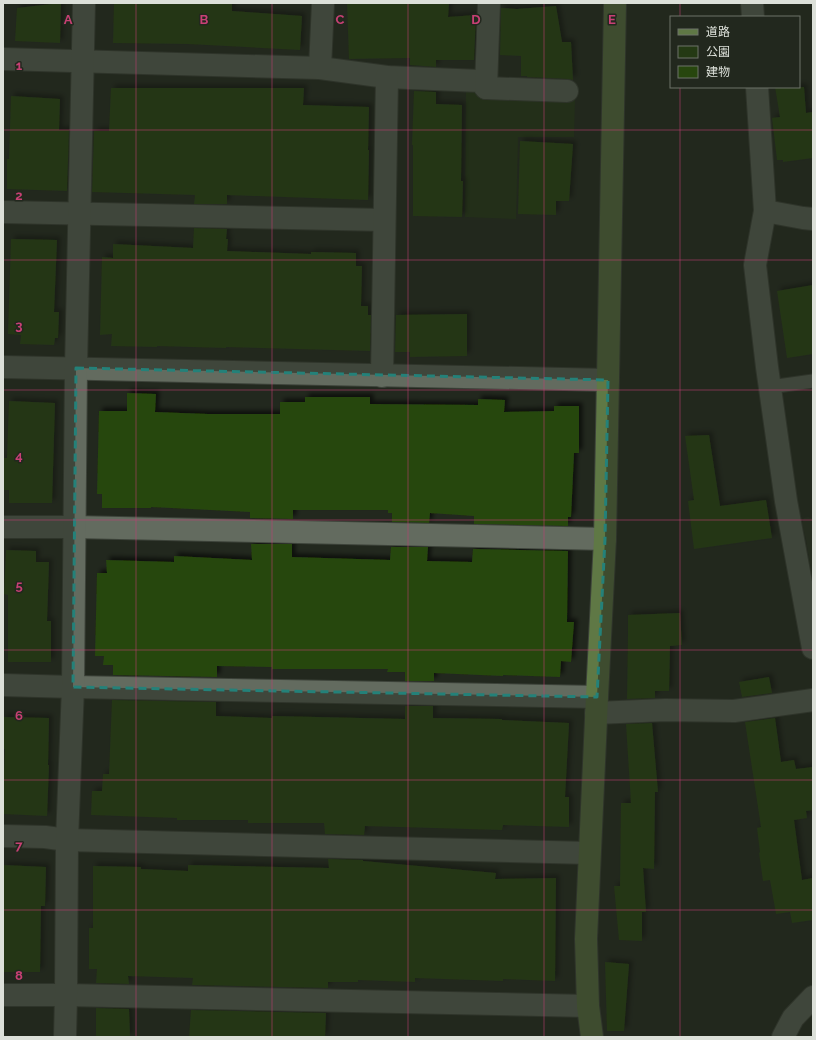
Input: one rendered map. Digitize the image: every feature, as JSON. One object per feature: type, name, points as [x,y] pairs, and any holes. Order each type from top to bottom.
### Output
[{"type":"street","points":[[65,1037],[67,840],[73,687],[76,368],[84,3]]},
{"type":"street","points":[[320,68],[322,3]]},
{"type":"street","points":[[486,88],[489,3]]},
{"type":"street","points":[[592,1037],[588,1006],[586,939],[596,705],[606,539],[615,3]]},
{"type":"street","points":[[752,3],[753,16]]},
{"type":"street","points":[[3,60],[320,68],[387,77],[480,81],[486,88],[567,91]]},
{"type":"street","points":[[382,376],[387,77]]},
{"type":"street","points":[[757,88],[765,211],[755,265],[786,501],[813,648]]},
{"type":"street","points":[[765,211],[813,219]]},
{"type":"street","points":[[3,212],[384,220]]},
{"type":"street","points":[[3,367],[608,380]]},
{"type":"street","points":[[3,527],[74,527],[606,539]]},
{"type":"street","points":[[3,684],[596,705],[665,710],[734,711],[813,700]]},
{"type":"street","points":[[3,836],[45,837],[67,840],[590,853]]},
{"type":"street","points":[[3,995],[588,1006]]},
{"type":"street","points":[[783,1037],[793,1018],[813,997]]},
{"type":"lane","points":[[770,387],[813,381]]},
{"type":"highlighted area","points":[[76,368],[608,380],[605,539],[597,697],[73,687]]},
{"type":"shaded area","points":[[808,517],[813,519],[813,582],[802,523],[804,518]]},
{"type":"green space","points":[[466,90],[575,95],[574,137],[518,137],[516,219],[465,217]]},
{"type":"building","points":[[61,3],[60,43],[15,41],[17,8]]},
{"type":"building","points":[[114,3],[232,3],[232,11],[302,16],[300,50],[188,44],[113,43]]},
{"type":"building","points":[[347,3],[449,3],[448,17],[476,15],[474,60],[436,60],[436,67],[410,65],[410,58],[349,59]]},
{"type":"building","points":[[556,6],[562,42],[571,42],[573,80],[521,76],[521,56],[500,55],[501,8],[517,9]]},
{"type":"building","points":[[804,87],[806,113],[813,112],[813,158],[783,162],[783,160],[777,160],[772,118],[780,117],[775,88]]},
{"type":"building","points":[[111,88],[304,88],[303,105],[369,107],[368,200],[227,195],[227,204],[194,204],[195,195],[92,192],[94,131],[109,131]]},
{"type":"building","points":[[414,91],[436,92],[436,104],[462,105],[462,217],[413,216],[412,145]]},
{"type":"building","points":[[11,96],[60,99],[59,130],[69,130],[67,191],[7,189],[7,159],[9,159]]},
{"type":"building","points":[[520,141],[573,144],[569,201],[556,201],[556,215],[518,214]]},
{"type":"building","points":[[194,228],[227,229],[227,251],[311,254],[311,252],[356,253],[356,266],[362,266],[361,306],[368,306],[368,315],[371,315],[370,351],[226,347],[111,346],[112,334],[100,335],[102,257],[113,258],[113,244],[193,248]]},
{"type":"building","points":[[11,239],[57,240],[54,312],[59,312],[58,338],[55,338],[54,345],[20,344],[21,335],[8,334]]},
{"type":"building","points":[[813,285],[813,354],[787,358],[777,291]]},
{"type":"building","points":[[467,314],[467,356],[410,357],[410,352],[395,352],[396,315]]},
{"type":"building","points":[[127,393],[156,394],[155,412],[208,414],[280,414],[280,402],[305,402],[305,397],[370,397],[370,404],[478,405],[478,399],[505,400],[504,412],[554,411],[554,406],[579,406],[579,453],[574,453],[571,517],[568,517],[568,526],[474,524],[474,516],[430,513],[429,523],[392,522],[392,513],[388,513],[388,510],[293,510],[293,519],[250,518],[250,512],[151,507],[102,508],[102,494],[97,494],[99,411],[127,411]]},
{"type":"building","points":[[9,401],[55,403],[52,503],[9,503],[9,490],[3,490],[3,458],[7,458]]},
{"type":"building","points":[[709,435],[720,506],[766,500],[772,538],[694,549],[688,501],[694,500],[685,436]]},
{"type":"building","points":[[251,544],[292,544],[292,557],[390,560],[391,547],[428,547],[427,561],[472,562],[473,549],[568,551],[567,622],[574,622],[571,662],[561,661],[560,677],[434,673],[434,681],[405,681],[405,672],[387,672],[388,669],[272,669],[272,667],[217,666],[217,677],[113,675],[113,665],[103,665],[104,656],[95,656],[97,573],[107,573],[106,560],[174,562],[174,556],[252,560]]},
{"type":"building","points":[[6,550],[36,551],[36,562],[49,562],[47,621],[51,621],[51,662],[8,662],[8,595],[4,594]]},
{"type":"building","points":[[680,613],[682,645],[670,646],[669,691],[655,691],[655,698],[627,699],[628,615]]},
{"type":"building","points":[[769,677],[772,693],[742,697],[739,682]]},
{"type":"building","points":[[112,700],[216,702],[216,716],[405,719],[405,706],[433,706],[433,718],[502,719],[569,723],[565,797],[569,797],[569,827],[503,825],[502,830],[365,826],[364,835],[325,834],[324,823],[248,823],[248,820],[177,820],[177,818],[91,815],[92,791],[102,791],[103,774],[109,774]]},
{"type":"building","points":[[3,717],[49,718],[47,816],[3,814],[5,749],[3,749]]},
{"type":"building","points":[[775,718],[781,762],[794,760],[796,769],[813,767],[813,810],[806,811],[807,818],[794,820],[802,880],[813,878],[813,920],[792,923],[790,912],[776,914],[770,880],[763,881],[757,828],[761,827],[745,722]]},
{"type":"building","points":[[652,723],[658,792],[655,792],[654,869],[643,868],[646,912],[642,912],[642,941],[619,940],[614,886],[620,886],[621,803],[631,803],[626,724]]},
{"type":"building","points":[[328,859],[363,860],[496,873],[495,879],[556,878],[555,981],[415,978],[415,982],[358,980],[358,982],[328,982],[328,988],[192,985],[193,978],[128,976],[129,984],[96,983],[97,969],[89,969],[89,928],[93,928],[93,866],[141,867],[141,869],[188,871],[188,865],[329,868]]},
{"type":"building","points":[[3,865],[46,867],[45,906],[41,906],[40,972],[3,972]]},
{"type":"building","points":[[605,962],[629,964],[624,1031],[607,1031]]},
{"type":"building","points":[[96,1008],[129,1009],[130,1037],[96,1037]]},
{"type":"building","points":[[191,1010],[326,1013],[325,1037],[189,1037]]}]
